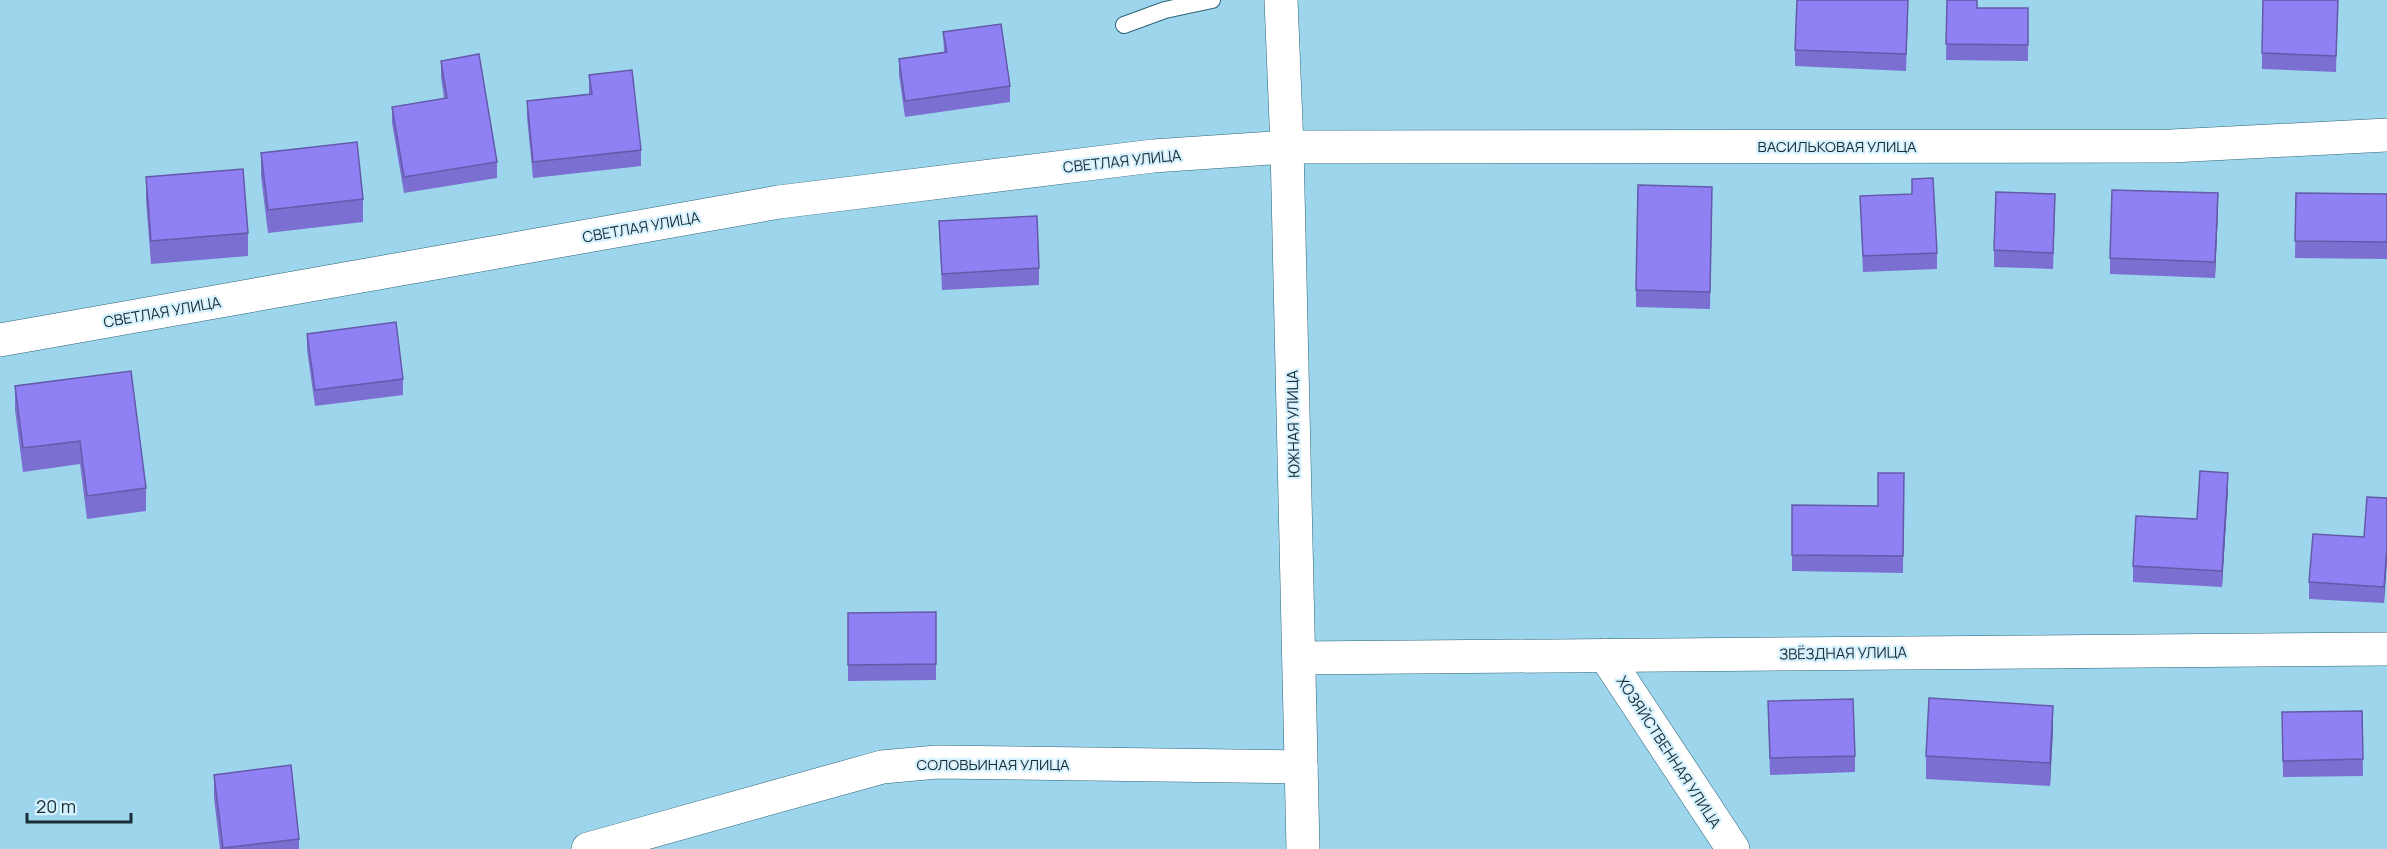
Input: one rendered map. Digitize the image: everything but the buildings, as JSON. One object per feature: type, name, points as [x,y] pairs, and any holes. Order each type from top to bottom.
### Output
[{"type":"street","name":"ЮЖНАЯ УЛИЦА","points":[[1281,0],[1287,147],[1303,849]]},
{"type":"street","name":"ВАСИЛЬКОВАЯ УЛИЦА","points":[[1287,147],[2172,146],[2387,135]]},
{"type":"street","name":"СВЕТЛАЯ УЛИЦА","points":[[0,340],[779,202],[1153,156],[1287,147]]},
{"type":"street","name":"ЗВЁЗДНАЯ УЛИЦА","points":[[1299,658],[2387,649]]},
{"type":"street","name":"ХОЗЯЙСТВЕННАЯ УЛИЦА","points":[[1605,656],[1732,849]]},
{"type":"street","name":"СОЛОВЬИНАЯ УЛИЦА","points":[[588,849],[882,767],[937,762],[1301,767]]},
{"type":"lane","points":[[1124,26],[1165,10],[1212,0]]}]
